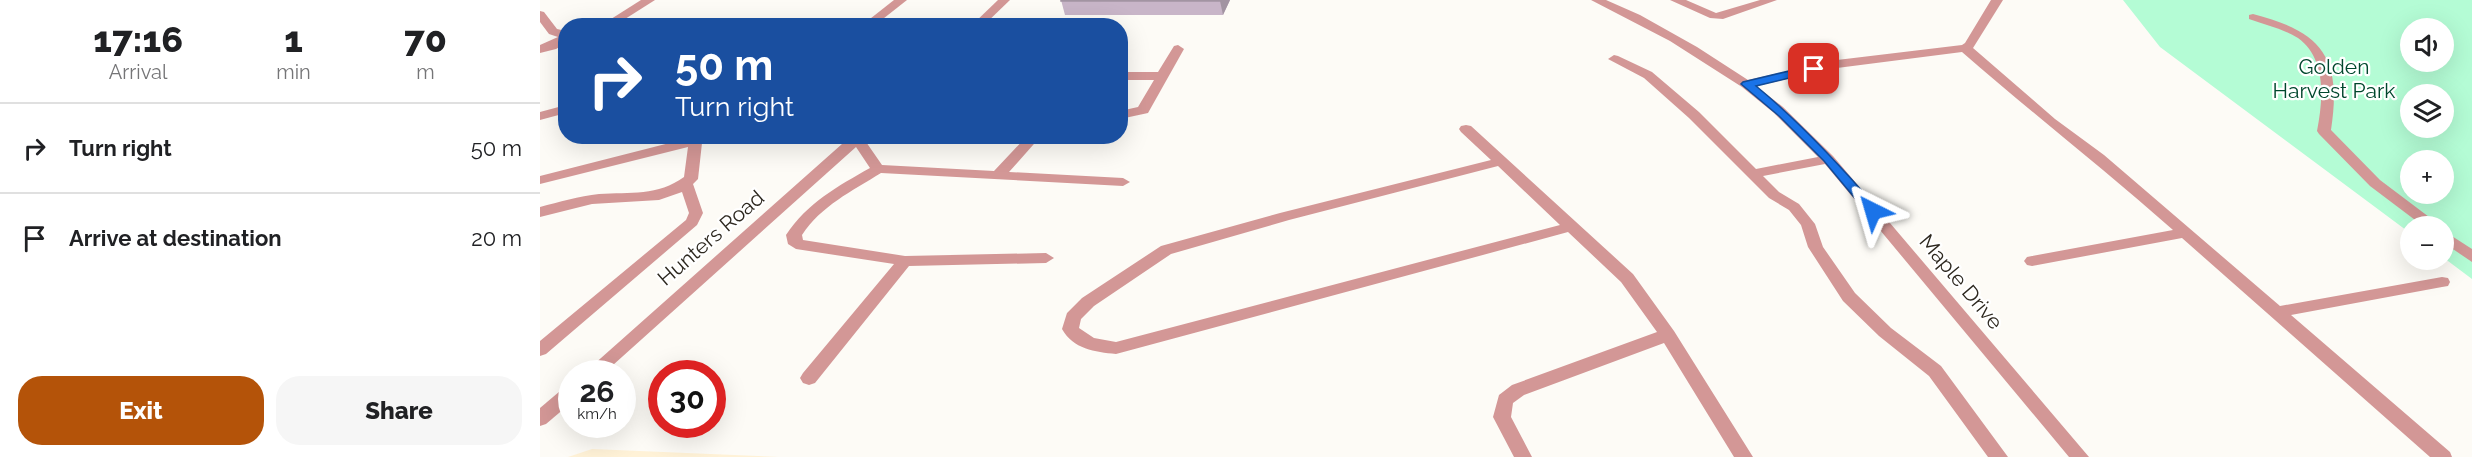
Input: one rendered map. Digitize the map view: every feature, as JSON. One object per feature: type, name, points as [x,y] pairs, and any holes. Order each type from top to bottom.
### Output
[{"type":"street","points":[[619,18],[649,0]]},
{"type":"street","points":[[877,18],[901,0]]},
{"type":"street","points":[[985,18],[1004,0]]},
{"type":"street","name":"Maple Drive","points":[[1597,0],[1680,42],[1747,84],[1783,114],[1828,159],[2079,457]]},
{"type":"street","points":[[1676,0],[1714,16],[1723,16],[1771,0]]},
{"type":"street","points":[[1747,84],[1837,64],[1965,48],[1970,45],[1997,0]]},
{"type":"street","points":[[540,14],[553,32],[558,34]]},
{"type":"street","points":[[2253,18],[2300,34],[2311,42],[2323,62],[2328,90],[2328,112],[2324,131],[2376,183],[2419,216]]},
{"type":"street","points":[[540,49],[558,42]]},
{"type":"street","points":[[1965,48],[2185,233],[2443,457]]},
{"type":"street","points":[[1128,113],[1143,110],[1178,49]]},
{"type":"street","points":[[1614,59],[1648,75],[1694,115],[1774,195],[1794,207],[1808,224],[1816,247],[1850,297],[1885,332],[1935,371],[1999,457]]},
{"type":"street","points":[[1128,76],[1164,76]]},
{"type":"street","points":[[540,116],[558,111]]},
{"type":"street","points":[[1466,129],[1627,278],[1668,335],[1744,457]]},
{"type":"street","points":[[540,180],[684,144]]},
{"type":"street","points":[[540,212],[591,200],[652,198],[692,178],[696,144]]},
{"type":"street","name":"Hunters Road","points":[[607,360],[851,144]]},
{"type":"street","points":[[862,144],[878,169]]},
{"type":"street","points":[[998,175],[1027,144]]},
{"type":"street","points":[[1752,174],[1828,159]]},
{"type":"street","points":[[1502,161],[1285,216],[1166,250],[1088,302],[1073,316],[1070,329],[1077,339],[1098,346],[1116,348],[1573,226]]},
{"type":"street","points":[[1046,258],[905,261],[813,248],[796,244],[794,240],[798,228],[826,200],[878,169],[1123,182]]},
{"type":"street","points":[[540,350],[692,222],[696,213],[686,183]]},
{"type":"street","points":[[2032,261],[2185,233]]},
{"type":"street","points":[[2454,244],[2472,257]]},
{"type":"street","points":[[809,378],[905,261]]},
{"type":"street","points":[[2277,312],[2442,282]]},
{"type":"street","points":[[1522,457],[1502,417],[1505,400],[1518,390],[1668,335]]},
{"type":"street","points":[[540,419],[558,403]]},
{"type":"shaded area","points":[[592,449],[779,457],[568,457]]},
{"type":"green space","name":"Golden Harvest Park","points":[[2123,0],[2472,0],[2472,279],[2454,266],[2454,216],[2400,216],[2400,226],[2160,47]]},
{"type":"building","points":[[1061,0],[1221,0],[1061,1]]},
{"type":"route","points":[[1814,69],[1747,84],[1783,114],[1828,159],[1873,211]]}]
